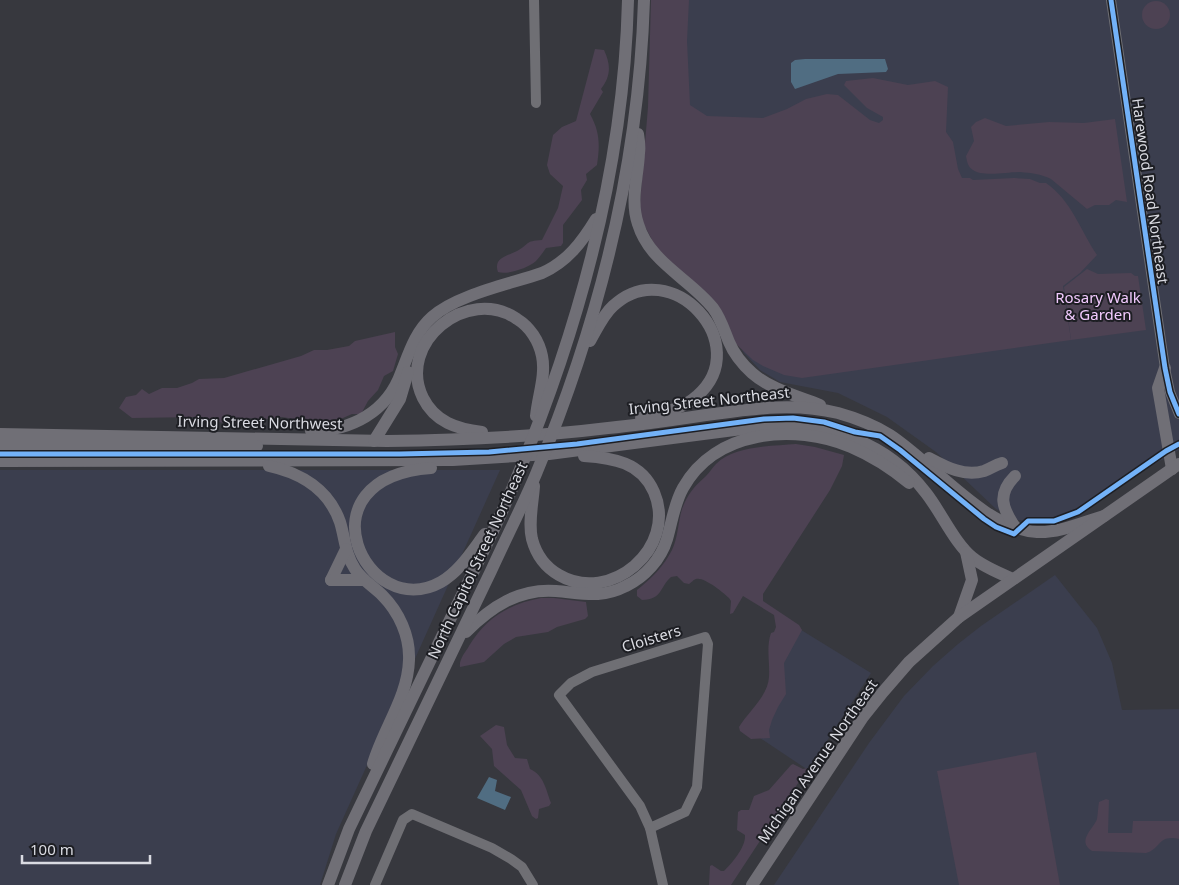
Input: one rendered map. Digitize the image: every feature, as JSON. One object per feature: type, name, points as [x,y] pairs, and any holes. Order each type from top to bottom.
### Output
[{"type":"main road","name":"North Capitol Street Northeast","points":[[345,885],[369,824],[536,475],[578,363],[596,304],[617,221],[629,159],[636,104],[644,0]]},
{"type":"main road","points":[[328,885],[343,843],[363,799],[504,508],[533,438],[539,413],[574,319],[602,210],[618,121],[625,52],[627,1]]},
{"type":"main road","points":[[636,104],[639,153],[634,208],[638,224],[648,246],[661,261],[714,309],[733,351],[752,373],[772,386],[850,417]]},
{"type":"main road","points":[[202,437],[231,430],[324,431],[337,429],[356,422],[374,412],[388,398],[401,375],[417,336],[428,320],[451,304],[542,273],[561,262],[579,246],[602,210]]},
{"type":"main road","points":[[578,363],[610,309],[624,298],[639,292],[651,290],[668,292],[685,299],[699,311],[712,332],[716,348],[715,364],[709,381],[699,395],[675,409],[605,429]]},
{"type":"main road","points":[[519,435],[460,429],[442,421],[430,409],[420,393],[417,369],[424,347],[432,333],[451,318],[472,309],[496,309],[510,314],[522,322],[535,337],[542,356],[543,374],[539,413]]},
{"type":"main road","points":[[0,446],[337,447],[368,440],[403,393],[417,336]]},
{"type":"main road","points":[[1165,368],[1158,388],[1175,467]]},
{"type":"main road","name":"Irving Street Northeast","points":[[519,435],[605,429],[773,407],[810,408],[850,417],[880,429],[907,447],[987,513],[1016,528],[1035,532],[1048,532],[1104,516]]},
{"type":"main road","name":"Irving Street Northeast","points":[[502,458],[549,454],[786,424],[807,426],[838,433],[880,450],[908,472],[933,502],[966,552],[985,566],[1013,579]]},
{"type":"main road","name":"Irving Street Northwest","points":[[0,434],[368,440],[440,440],[519,435]]},
{"type":"main road","points":[[459,639],[488,611],[516,596],[546,590],[583,595],[605,594],[625,587],[638,579],[653,565],[663,549],[676,503],[692,474],[716,452],[744,439],[787,434],[806,435],[850,446],[880,462],[933,502]]},
{"type":"main road","points":[[907,447],[944,466],[962,472],[974,473],[985,471],[1002,463]]},
{"type":"main road","points":[[536,475],[530,522],[532,535],[537,553],[554,572],[576,582],[590,584],[604,582],[618,578],[630,570],[648,552],[656,535],[659,511],[651,487],[639,472],[621,461],[610,458],[549,454]]},
{"type":"main road","points":[[502,458],[481,465],[422,469],[404,472],[387,478],[374,487],[361,504],[356,519],[356,540],[367,564],[384,580],[404,588],[426,587],[442,581],[456,571],[504,508]]},
{"type":"main road","points":[[0,461],[408,461],[502,458]]},
{"type":"main road","points":[[242,461],[293,472],[319,489],[338,516],[346,549],[352,563],[364,580],[387,601],[399,619],[406,638],[409,660],[407,680],[378,748],[363,799]]},
{"type":"main road","name":"Michigan Avenue Northeast","points":[[752,885],[872,704],[914,657],[959,617],[1175,467]]},
{"type":"main road","points":[[1015,476],[1005,489],[1003,500],[1007,514],[1016,528]]},
{"type":"main road","points":[[346,549],[331,580],[364,580]]},
{"type":"main road","points":[[959,617],[972,580],[966,552]]},
{"type":"street","points":[[534,0],[536,103]]},
{"type":"street","name":"Harewood Road Northeast","points":[[1110,0],[1165,368],[1170,392],[1179,414]]},
{"type":"street","name":"Cloisters","points":[[650,828],[685,812],[697,787],[708,644],[705,637],[592,672],[570,683],[559,695],[640,806],[650,828],[663,885]]},
{"type":"street","points":[[375,885],[403,820],[412,814],[512,858],[522,868],[533,885]]},
{"type":"shaded area","points":[[655,0],[1179,0],[1179,450],[1095,498],[1072,515],[1050,521],[1018,520],[996,509],[936,452],[887,417],[838,393],[780,382],[760,370],[744,353],[735,338]]},
{"type":"shaded area","points":[[885,59],[888,69],[886,72],[838,74],[795,89],[791,82],[791,63],[795,60]]},
{"type":"shaded area","points":[[0,470],[500,470],[336,834],[320,885],[0,885]]},
{"type":"shaded area","points":[[1055,575],[1097,628],[1112,663],[1122,710],[1179,709],[1179,885],[774,885],[869,743],[904,696],[958,644]]},
{"type":"shaded area","points":[[785,620],[871,673],[808,770],[757,736]]},
{"type":"shaded area","points":[[489,777],[497,780],[495,791],[511,797],[505,810],[477,798]]},
{"type":"green space","points":[[651,0],[689,0],[687,41],[690,105],[707,116],[763,118],[806,99],[827,94],[838,95],[870,120],[879,123],[883,120],[883,117],[867,108],[844,85],[846,81],[873,78],[908,85],[935,81],[948,87],[946,132],[953,142],[958,169],[962,178],[973,180],[1014,178],[1046,183],[1063,198],[1097,255],[1080,273],[1063,286],[1071,340],[802,378],[784,375],[753,360],[735,343],[659,253],[639,215],[648,107]]},
{"type":"green space","points":[[1156,1],[1166,5],[1170,15],[1166,25],[1156,29],[1146,25],[1142,15],[1146,5]]},
{"type":"green space","points":[[595,49],[604,50],[609,70],[607,80],[601,89],[603,92],[590,114],[597,133],[599,145],[598,158],[597,165],[586,174],[587,180],[581,190],[582,200],[563,225],[563,243],[561,246],[546,248],[536,261],[523,268],[507,273],[498,272],[497,264],[502,258],[530,242],[542,240],[558,208],[563,186],[550,174],[547,165],[553,135],[562,127],[576,121]]},
{"type":"green space","points":[[985,118],[1006,126],[1049,122],[1084,123],[1115,119],[1127,202],[1116,200],[1109,205],[1095,205],[1087,209],[1051,179],[1043,176],[1020,172],[982,173],[973,170],[967,162],[966,156],[974,141],[971,127],[976,122]]},
{"type":"green space","name":"Rosary Walk & Garden","points":[[1087,269],[1098,274],[1131,273],[1138,276],[1146,330],[1071,340],[1064,287]]},
{"type":"green space","points":[[395,332],[395,347],[398,354],[393,371],[384,376],[378,390],[368,401],[361,414],[352,414],[343,418],[318,423],[282,417],[261,420],[250,418],[236,424],[208,421],[198,417],[132,418],[119,408],[126,397],[136,395],[142,389],[149,394],[162,388],[177,388],[199,379],[224,378],[301,356],[314,350],[349,346],[355,341]]},
{"type":"green space","points":[[796,444],[844,455],[842,466],[830,490],[763,594],[763,601],[799,625],[802,630],[784,663],[786,694],[772,720],[769,730],[770,738],[751,739],[740,731],[739,727],[762,697],[768,684],[769,644],[771,633],[774,632],[776,627],[774,615],[743,596],[733,613],[730,614],[731,601],[729,598],[713,585],[699,579],[695,579],[689,584],[684,583],[677,576],[671,577],[654,598],[649,599],[642,600],[637,596],[637,590],[657,572],[669,556],[677,535],[682,509],[689,494],[716,464],[724,458],[743,450]]},
{"type":"green space","points":[[541,598],[586,602],[588,616],[585,619],[557,627],[548,632],[516,637],[504,644],[484,662],[460,667],[461,659],[469,646],[491,620],[509,608]]},
{"type":"green space","points":[[496,725],[504,727],[507,745],[515,758],[527,759],[530,769],[544,783],[551,803],[549,806],[539,809],[538,818],[536,819],[532,816],[521,790],[494,766],[492,749],[480,736]]},
{"type":"green space","points":[[1036,752],[1060,885],[959,885],[937,771]]},
{"type":"green space","points":[[793,764],[803,769],[808,768],[731,885],[709,885],[710,866],[712,865],[724,871],[741,850],[745,840],[745,835],[737,830],[738,812],[749,810],[754,796],[769,790]]},
{"type":"green space","points":[[1106,799],[1109,800],[1108,833],[1132,833],[1133,821],[1179,821],[1179,839],[1163,840],[1146,853],[1092,851],[1087,847],[1087,835],[1097,819],[1099,802]]},
{"type":"cycle path","points":[[1111,0],[1165,368],[1170,392],[1179,414]]},
{"type":"cycle path","points":[[0,454],[400,454],[489,452],[577,444],[764,419],[793,418],[824,422],[855,432],[880,436],[900,450],[984,519],[996,527],[1014,534],[1028,521],[1054,521],[1078,512],[1179,444]]}]
